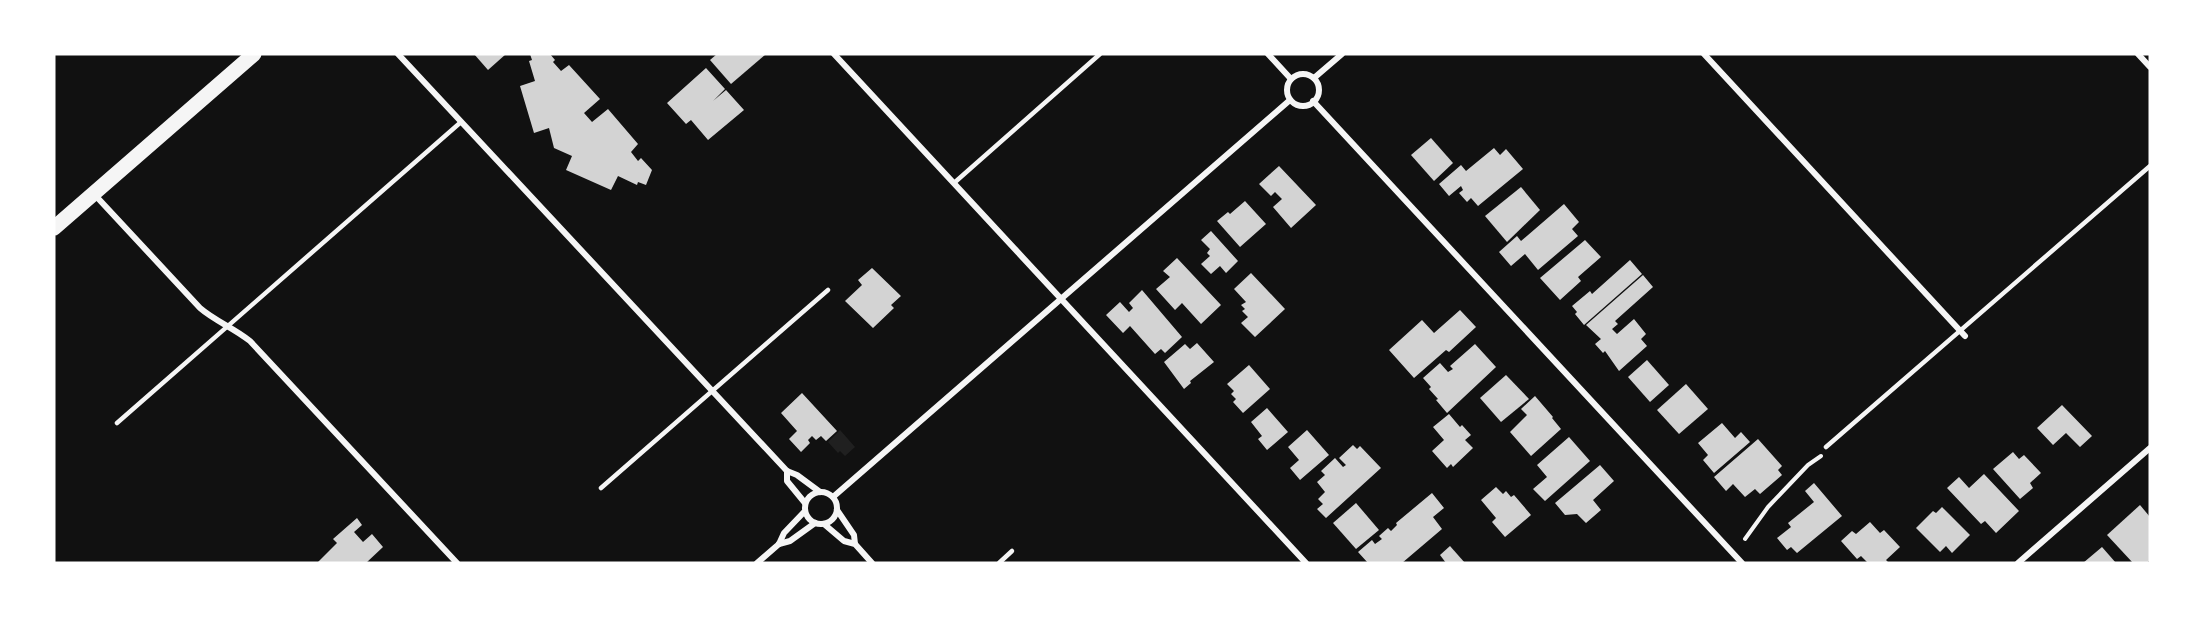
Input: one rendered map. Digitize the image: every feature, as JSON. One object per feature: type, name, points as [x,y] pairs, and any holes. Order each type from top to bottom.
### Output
[{"type":"highway","points":[[54,228],[254,54]]},
{"type":"street","points":[[398,54],[787,471],[797,475],[820,492]]},
{"type":"street","points":[[834,54],[1306,563]]},
{"type":"street","points":[[1269,54],[1291,79]]},
{"type":"street","points":[[1314,78],[1342,54]]},
{"type":"street","points":[[1704,54],[1965,336]]},
{"type":"street","points":[[2138,54],[2150,67]]},
{"type":"street","points":[[1302,74],[1314,78],[1319,92],[1310,104],[1300,105],[1290,100],[1286,90],[1291,79],[1302,74]]},
{"type":"street","points":[[833,497],[1290,100]]},
{"type":"street","points":[[1313,101],[1742,563]]},
{"type":"street","points":[[93,194],[196,305],[209,316],[250,340],[457,563]]},
{"type":"street","points":[[2018,563],[2150,448]]},
{"type":"street","points":[[787,471],[787,481],[805,503]]},
{"type":"street","points":[[855,544],[854,536],[837,510],[833,497],[820,492],[811,495],[805,503],[805,511],[810,520],[824,524],[844,541],[855,544],[872,563]]},
{"type":"street","points":[[824,524],[834,518],[837,510]]},
{"type":"street","points":[[757,563],[779,544],[784,533],[805,511]]},
{"type":"street","points":[[779,544],[790,541],[815,523]]},
{"type":"lane","points":[[954,183],[967,169],[1100,54]]},
{"type":"lane","points":[[117,423],[461,122]]},
{"type":"lane","points":[[1826,447],[2150,166]]},
{"type":"lane","points":[[601,488],[828,290]]},
{"type":"lane","points":[[999,563],[1012,551]]},
{"type":"path","points":[[1745,539],[1768,507],[1808,465],[1828,450],[1826,447]]},
{"type":"shaded area","points":[[840,430],[855,447],[845,456],[840,451],[838,453],[828,442]]},
{"type":"building","points":[[474,54],[506,54],[488,70]]},
{"type":"building","points":[[530,54],[550,54],[555,60],[553,62],[561,71],[569,65],[600,99],[584,113],[592,122],[608,109],[638,144],[631,152],[638,161],[641,158],[652,170],[646,185],[638,182],[637,185],[618,176],[611,190],[566,170],[572,156],[554,148],[549,128],[534,133],[520,86],[535,81],[529,61],[532,60]]},
{"type":"building","points":[[717,54],[766,54],[731,84],[710,60]]},
{"type":"building","points":[[706,68],[725,89],[713,101],[726,90],[744,110],[708,140],[691,120],[686,124],[667,103]]},
{"type":"building","points":[[1431,138],[1453,163],[1434,181],[1411,155]]},
{"type":"building","points":[[1494,148],[1500,155],[1506,149],[1523,169],[1478,206],[1471,198],[1467,202],[1459,193],[1463,190],[1461,186],[1449,196],[1439,184],[1461,165],[1466,171]]},
{"type":"building","points":[[1279,166],[1316,205],[1291,228],[1273,207],[1282,199],[1275,192],[1271,196],[1259,184]]},
{"type":"building","points":[[1521,187],[1540,210],[1507,242],[1485,216]]},
{"type":"building","points":[[1245,201],[1266,224],[1240,247],[1217,221],[1228,212],[1230,214]]},
{"type":"building","points":[[1564,204],[1579,222],[1572,229],[1578,236],[1538,270],[1525,254],[1511,266],[1499,252],[1517,236],[1521,241]]},
{"type":"building","points":[[1211,231],[1238,261],[1226,273],[1220,266],[1211,274],[1201,264],[1210,256],[1207,253],[1210,249],[1201,240]]},
{"type":"building","points":[[1585,240],[1601,257],[1578,277],[1581,281],[1560,300],[1540,278]]},
{"type":"building","points":[[1177,258],[1221,305],[1201,324],[1182,303],[1175,310],[1156,289],[1170,277],[1163,271]]},
{"type":"building","points":[[1630,260],[1642,274],[1584,325],[1572,306],[1590,291],[1592,294]]},
{"type":"building","points":[[872,268],[901,296],[891,305],[894,308],[873,328],[845,301],[862,285],[858,280]]},
{"type":"building","points":[[1251,273],[1285,309],[1255,337],[1241,323],[1248,317],[1242,311],[1245,309],[1241,305],[1246,302],[1234,289]]},
{"type":"building","points":[[1643,275],[1653,287],[1615,321],[1618,324],[1612,329],[1617,334],[1634,319],[1646,334],[1641,339],[1647,346],[1619,371],[1605,351],[1603,353],[1595,344],[1601,339],[1586,325]]},
{"type":"building","points":[[1142,290],[1182,337],[1165,353],[1161,349],[1155,354],[1130,326],[1123,333],[1106,315],[1120,302],[1129,312],[1133,308],[1129,303]]},
{"type":"building","points":[[1460,310],[1476,327],[1449,352],[1446,350],[1414,378],[1389,350],[1422,320],[1434,333]]},
{"type":"building","points":[[1197,343],[1214,362],[1190,381],[1191,383],[1184,389],[1164,362],[1185,344],[1190,349]]},
{"type":"building","points":[[1475,344],[1496,367],[1447,413],[1423,378],[1440,363],[1448,372],[1453,369],[1450,366]]},
{"type":"building","points":[[1647,360],[1669,385],[1650,402],[1628,377]]},
{"type":"building","points":[[1249,365],[1270,389],[1243,413],[1233,402],[1236,399],[1231,394],[1234,391],[1227,384]]},
{"type":"building","points":[[1506,375],[1529,399],[1501,422],[1480,398]]},
{"type":"building","points":[[1686,384],[1708,409],[1679,434],[1657,410]]},
{"type":"building","points":[[802,393],[837,431],[826,441],[821,436],[816,440],[812,436],[808,440],[810,443],[801,452],[789,439],[797,431],[781,413]]},
{"type":"building","points":[[1535,396],[1561,429],[1531,456],[1510,432],[1527,415],[1521,409]]},
{"type":"building","points":[[2062,405],[2092,436],[2080,447],[2066,433],[2053,445],[2037,428]]},
{"type":"building","points":[[1267,408],[1288,432],[1267,450],[1258,439],[1262,436],[1251,422]]},
{"type":"building","points":[[1449,414],[1460,427],[1462,425],[1471,435],[1465,440],[1473,448],[1453,467],[1451,464],[1447,468],[1432,451],[1444,440],[1433,427]]},
{"type":"building","points":[[1722,423],[1735,438],[1741,432],[1750,442],[1714,473],[1703,460],[1708,455],[1698,443]]},
{"type":"building","points":[[1307,430],[1329,455],[1300,480],[1290,468],[1299,460],[1288,447]]},
{"type":"building","points":[[1569,437],[1590,461],[1545,501],[1533,489],[1547,477],[1537,465]]},
{"type":"building","points":[[1758,439],[1782,466],[1778,470],[1782,475],[1760,494],[1755,489],[1745,497],[1733,484],[1726,491],[1714,477]]},
{"type":"building","points":[[1353,445],[1357,449],[1360,446],[1381,468],[1326,518],[1317,509],[1323,504],[1318,499],[1325,492],[1317,482],[1325,475],[1321,471],[1335,458],[1343,467],[1346,465],[1339,458]]},
{"type":"building","points":[[2013,452],[2019,459],[2024,455],[2041,473],[2030,483],[2033,488],[2020,499],[1993,469]]},
{"type":"building","points":[[1600,465],[1614,481],[1593,500],[1601,510],[1586,523],[1577,514],[1565,515],[1555,503]]},
{"type":"building","points":[[1984,474],[2019,511],[1996,533],[1985,521],[1981,524],[1947,488],[1959,477],[1969,488]]},
{"type":"building","points":[[1814,483],[1842,516],[1797,553],[1791,547],[1787,550],[1777,538],[1791,527],[1788,523],[1814,502],[1805,491]]},
{"type":"building","points":[[1496,487],[1503,494],[1506,491],[1511,497],[1514,495],[1531,515],[1505,537],[1492,522],[1496,518],[1481,500]]},
{"type":"building","points":[[1432,493],[1444,508],[1433,517],[1442,529],[1402,563],[1368,563],[1358,552],[1372,540],[1375,544],[1382,539],[1379,536],[1388,528],[1391,531],[1397,525],[1396,523]]},
{"type":"building","points":[[1356,503],[1379,530],[1356,549],[1333,523]]},
{"type":"building","points":[[2140,505],[2150,517],[2150,560],[2147,563],[2133,563],[2107,535]]},
{"type":"building","points":[[1942,507],[1970,535],[1952,553],[1946,546],[1940,552],[1916,528],[1933,511],[1936,513]]},
{"type":"building","points":[[357,518],[362,525],[354,532],[363,542],[372,534],[383,547],[366,563],[317,563],[337,543],[333,539]]},
{"type":"building","points":[[1870,522],[1880,533],[1884,530],[1900,547],[1886,560],[1889,563],[1868,563],[1861,556],[1857,559],[1841,541],[1852,531],[1856,534]]},
{"type":"building","points":[[1450,546],[1465,563],[1446,563],[1440,555]]},
{"type":"building","points":[[2102,547],[2116,563],[2083,563]]}]
